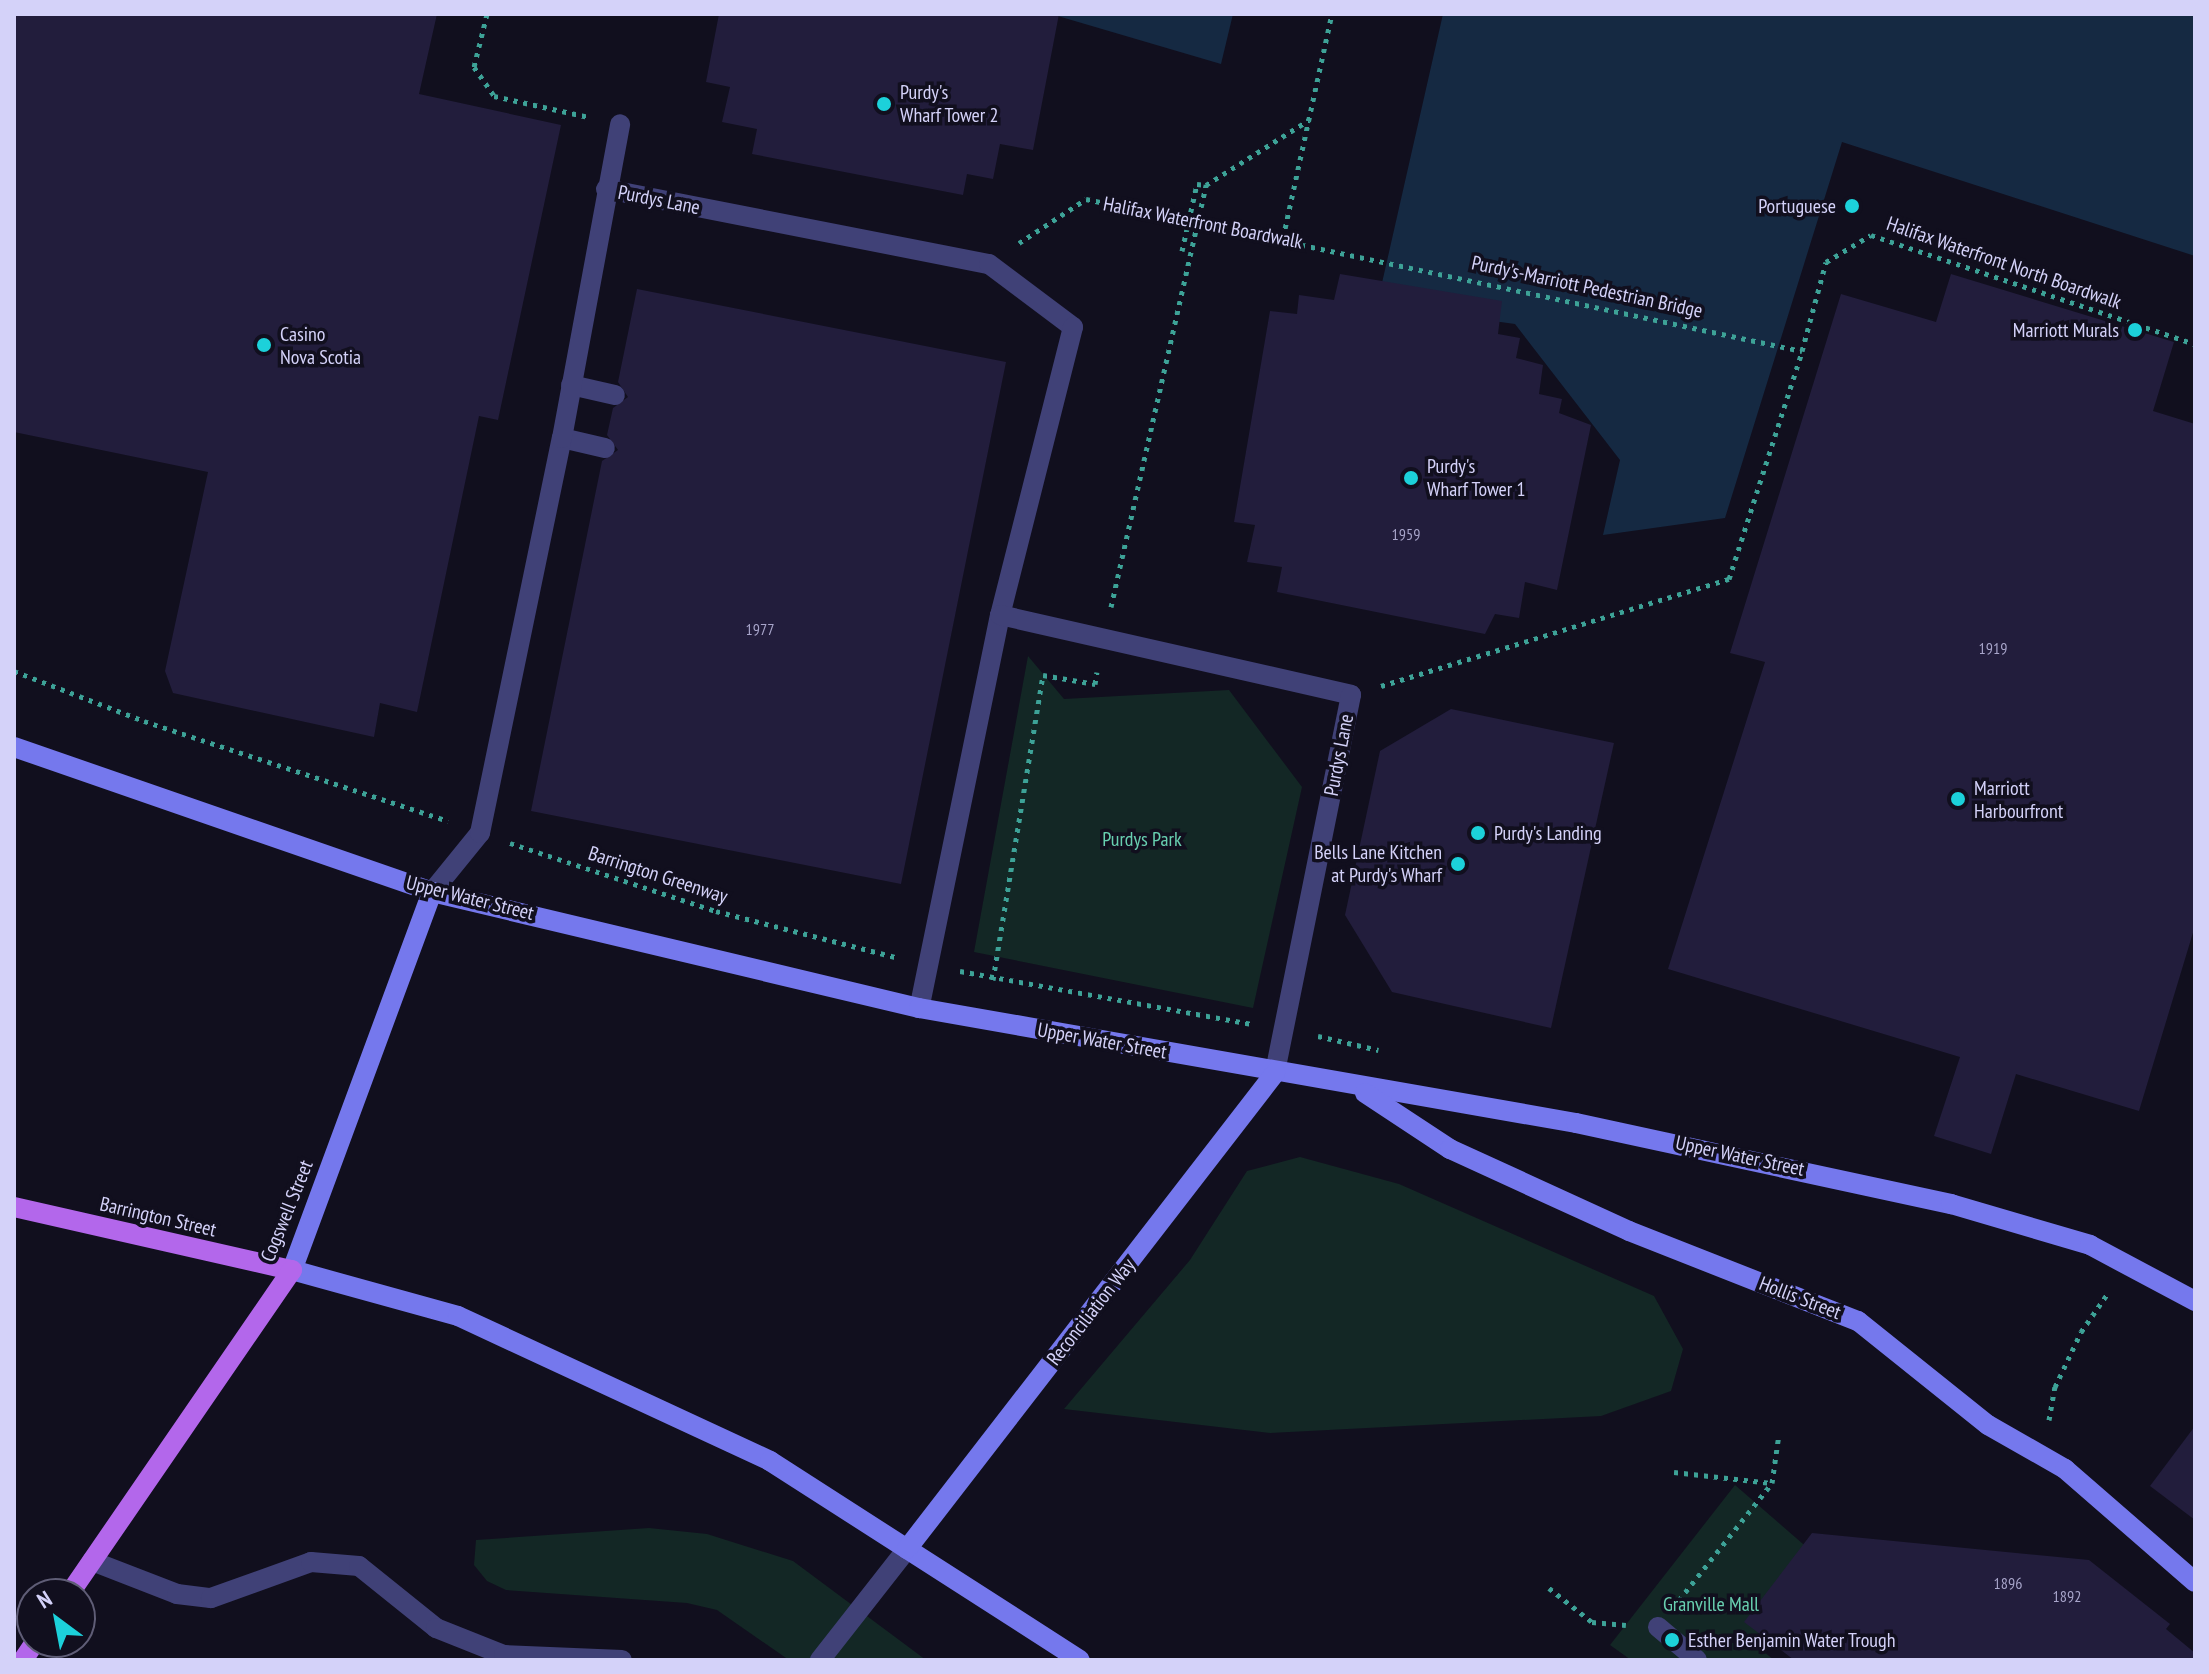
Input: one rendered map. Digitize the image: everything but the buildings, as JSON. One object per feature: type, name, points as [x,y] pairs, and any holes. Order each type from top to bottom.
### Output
[{"type":"main road","name":"Barrington Street","points":[[14,1207],[292,1270]]},
{"type":"main road","name":"Cogswell Street","points":[[80,1578],[292,1270]]},
{"type":"street","points":[[606,189],[620,124]]},
{"type":"street","name":"Purdys Lane","points":[[432,892],[480,833],[562,438],[606,189],[989,264],[1073,327],[1000,615],[919,1008]]},
{"type":"street","points":[[571,385],[615,395]]},
{"type":"street","points":[[562,438],[605,448]]},
{"type":"street","name":"Purdys Lane","points":[[1000,615],[1351,695],[1275,1073]]},
{"type":"street","name":"Upper Water Street","points":[[14,747],[432,892],[919,1008],[1358,1089],[1576,1123],[1771,1162],[2020,1222],[2129,1263],[2195,1301]]},
{"type":"street","name":"Cogswell Street","points":[[292,1270],[432,892]]},
{"type":"street","name":"Reconciliation Way","points":[[907,1549],[1275,1073]]},
{"type":"street","name":"Hollis Street","points":[[1358,1089],[1464,1155],[1629,1231],[1858,1321],[1988,1425],[2065,1469],[2195,1582]]},
{"type":"street","points":[[292,1270],[458,1316],[770,1461],[1080,1660]]},
{"type":"street","points":[[820,1660],[907,1549]]},
{"type":"street","points":[[92,1561],[177,1594],[211,1598],[311,1562],[359,1566],[436,1628],[504,1655],[622,1660]]},
{"type":"street","points":[[1658,1627],[1697,1660]]},
{"type":"path","points":[[487,14],[474,67],[494,96],[620,124]]},
{"type":"path","points":[[1283,238],[1332,14]]},
{"type":"path","points":[[1182,251],[1197,184],[1206,185],[1309,120]]},
{"type":"path","points":[[993,980],[1043,675],[1095,684],[1206,185]]},
{"type":"path","name":"Halifax Waterfront Boardwalk","points":[[989,264],[1086,199],[1388,261]]},
{"type":"path","name":"Halifax Waterfront North Boardwalk","points":[[1351,695],[1729,579],[1802,351],[1826,262],[1871,235],[2195,344]]},
{"type":"path","name":"Purdy's-Marriott Pedestrian Bridge","points":[[1388,261],[1802,351]]},
{"type":"path","name":"Barrington Greenway","points":[[14,671],[480,833],[716,911],[993,980],[1284,1029]]},
{"type":"path","points":[[2065,1469],[2047,1434],[2055,1387],[2081,1332],[2129,1263]]},
{"type":"path","points":[[1658,1627],[1772,1483],[1779,1434]]},
{"type":"path","points":[[1674,1472],[1772,1483]]},
{"type":"path","points":[[1549,1588],[1592,1622]]},
{"type":"green space","name":"Purdys Park","points":[[1028,656],[1064,699],[1229,690],[1302,787],[1253,1008],[974,952]]},
{"type":"green space","points":[[1300,1157],[1399,1184],[1654,1296],[1683,1349],[1671,1391],[1601,1416],[1270,1433],[1064,1409],[1190,1260],[1247,1171]]},
{"type":"green space","name":"Granville Mall","points":[[1735,1485],[1818,1557],[1752,1642],[1774,1660],[1631,1660],[1610,1645]]},
{"type":"green space","points":[[649,1528],[707,1534],[793,1561],[926,1660],[789,1660],[717,1610],[687,1603],[506,1590],[487,1581],[474,1565],[476,1540]]},
{"type":"water","points":[[1051,14],[1233,14],[1221,64]]},
{"type":"water","points":[[1443,14],[2195,14],[2195,256],[1842,142],[1725,518],[1603,535],[1620,460],[1515,324],[1377,305]]},
{"type":"place","name":"Purdy's Wharf Tower 2","points":[[884,104]]},
{"type":"place","name":"Portuguese","points":[[1852,206]]},
{"type":"place","name":"Marriott Murals","points":[[2135,330]]},
{"type":"place","name":"Casino Nova Scotia","points":[[264,345]]},
{"type":"place","name":"Purdy's Wharf Tower 1","points":[[1411,478]]},
{"type":"place","name":"Marriott Harbourfront","points":[[1958,799]]},
{"type":"place","name":"Purdy's Landing","points":[[1478,833]]},
{"type":"place","name":"Bells Lane Kitchen at Purdy's Wharf","points":[[1458,864]]},
{"type":"place","name":"Esther Benjamin Water Trough","points":[[1672,1640]]}]
